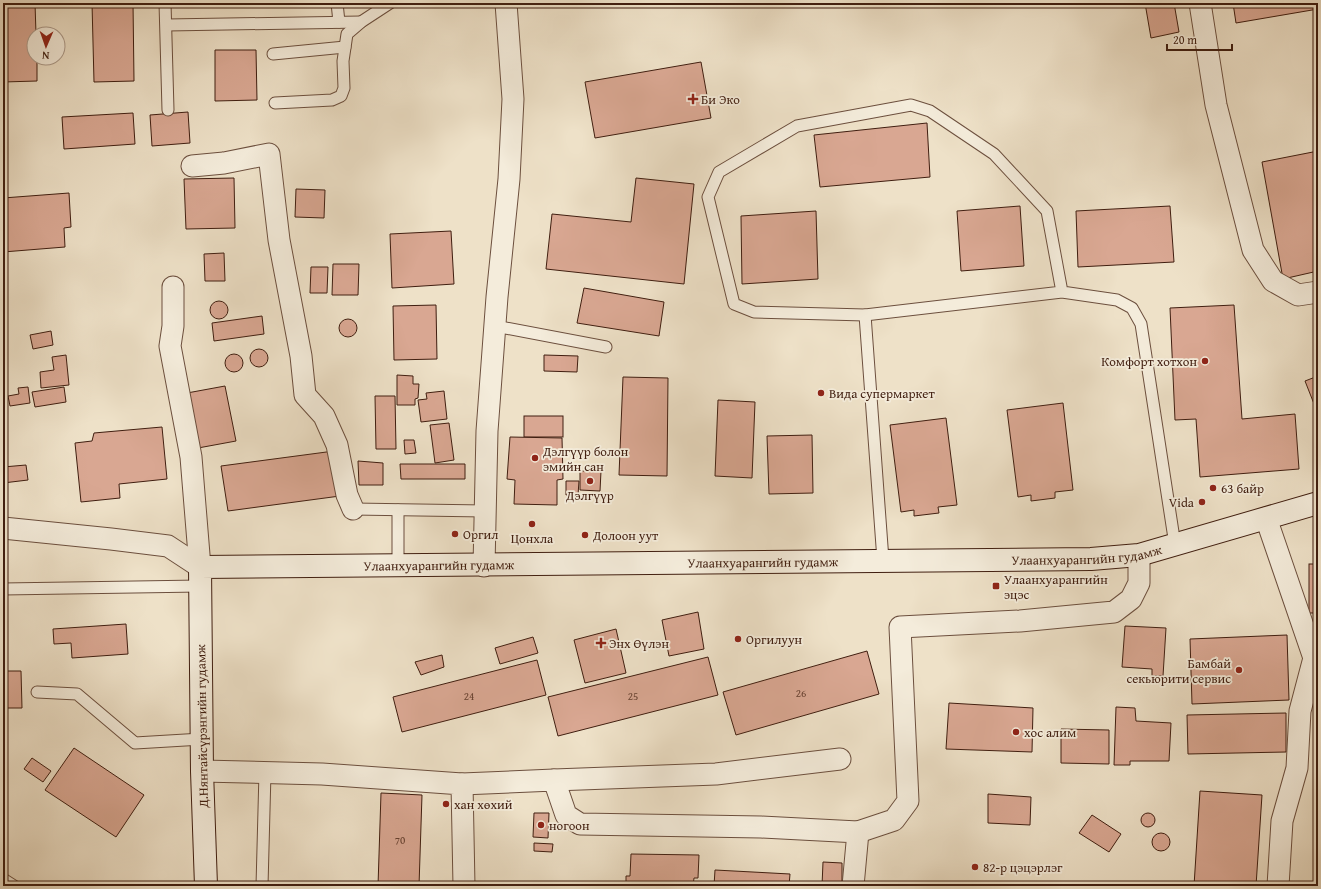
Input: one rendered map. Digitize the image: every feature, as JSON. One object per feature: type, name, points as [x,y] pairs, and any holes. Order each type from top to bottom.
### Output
[{"type":"main road","name":"Улаанхуарангийн гудамж","points":[[200,577],[398,565],[484,566],[883,560],[1092,559],[1138,554],[1175,545],[1318,503]]},
{"type":"main road","name":"Д.Нянтайсүрэнгийн гудамж","points":[[200,577],[202,771],[206,886]]},
{"type":"street","points":[[484,566],[487,431],[509,179],[513,99],[506,3]]},
{"type":"street","points":[[1200,3],[1216,105],[1253,250],[1273,281],[1298,295],[1318,292]]},
{"type":"street","points":[[192,166],[224,163],[269,154],[279,240],[301,356],[305,394],[324,416],[337,445],[347,495],[353,509]]},
{"type":"street","points":[[173,287],[173,326],[170,346],[191,457],[200,577]]},
{"type":"street","points":[[1266,518],[1316,657],[1300,711],[1297,768],[1282,821],[1278,886]]},
{"type":"street","points":[[3,528],[111,538],[168,546],[200,577]]},
{"type":"street","points":[[554,780],[566,815],[580,824],[761,827],[858,832],[894,820],[908,801],[900,627],[1020,620],[1114,612],[1131,599],[1139,583],[1138,554]]},
{"type":"street","points":[[202,771],[322,774],[462,784],[716,774],[840,759]]},
{"type":"street","points":[[462,784],[464,886]]},
{"type":"street","points":[[853,886],[858,832]]},
{"type":"lane","points":[[165,3],[167,25],[168,110]]},
{"type":"lane","points":[[337,3],[339,22]]},
{"type":"lane","points":[[274,103],[332,100],[341,96],[344,88],[343,61],[347,34],[361,22],[390,3]]},
{"type":"lane","points":[[167,25],[361,22]]},
{"type":"lane","points":[[273,54],[345,47]]},
{"type":"lane","points":[[1062,292],[1046,211],[994,154],[930,110],[911,105],[797,126],[719,172],[708,197],[734,304],[754,312],[865,315],[1062,292],[1117,300],[1132,308],[1141,324],[1175,545]]},
{"type":"lane","points":[[865,315],[883,560]]},
{"type":"lane","points":[[495,326],[606,347]]},
{"type":"lane","points":[[353,509],[485,511]]},
{"type":"lane","points":[[398,510],[398,565]]},
{"type":"lane","points":[[3,589],[200,577]]},
{"type":"lane","points":[[37,692],[77,694],[134,743],[202,739]]},
{"type":"lane","points":[[262,886],[265,772]]},
{"type":"lane","points":[[3,879],[14,886]]},
{"type":"building","points":[[3,3],[35,3],[36,26],[26,26],[26,66],[37,66],[37,81],[3,82]]},
{"type":"building","points":[[92,3],[133,3],[134,81],[94,82]]},
{"type":"building","points":[[1145,3],[1174,3],[1179,32],[1151,38]]},
{"type":"building","points":[[1233,3],[1318,3],[1318,9],[1236,23]]},
{"type":"building","points":[[215,50],[256,50],[257,100],[215,101]]},
{"type":"building","points":[[701,62],[711,118],[595,138],[585,82]]},
{"type":"building","points":[[188,112],[190,143],[152,146],[150,115]]},
{"type":"building","points":[[133,113],[135,144],[64,149],[62,117]]},
{"type":"building","points":[[927,123],[930,177],[820,187],[814,135]]},
{"type":"building","points":[[1318,151],[1318,271],[1283,279],[1262,162]]},
{"type":"building","points":[[234,178],[235,228],[186,229],[184,179]]},
{"type":"building","points":[[636,178],[694,184],[684,284],[546,269],[552,214],[631,222]]},
{"type":"building","points":[[296,189],[325,190],[324,218],[295,217]]},
{"type":"building","points":[[69,193],[71,227],[64,228],[65,247],[3,252],[3,198]]},
{"type":"building","points":[[1020,206],[1024,266],[961,271],[957,211]]},
{"type":"building","points":[[1170,206],[1174,262],[1078,267],[1076,211]]},
{"type":"building","points":[[816,211],[818,279],[742,284],[741,216]]},
{"type":"building","points":[[451,231],[454,284],[392,288],[390,234]]},
{"type":"building","points":[[224,253],[225,281],[205,281],[204,254]]},
{"type":"building","points":[[333,264],[359,264],[358,295],[332,295]]},
{"type":"building","points":[[311,267],[328,267],[327,293],[310,293]]},
{"type":"building","points":[[584,288],[664,302],[659,336],[577,323]]},
{"type":"building","points":[[215,301],[223,301],[228,306],[226,317],[223,319],[215,319],[210,314],[210,306]]},
{"type":"building","points":[[436,305],[437,359],[394,360],[393,306]]},
{"type":"building","name":"Комфорт хотхон","points":[[1234,305],[1242,419],[1295,414],[1299,469],[1200,477],[1196,419],[1175,420],[1170,308]]},
{"type":"building","points":[[262,316],[264,334],[214,341],[212,323]]},
{"type":"building","points":[[344,319],[352,319],[357,324],[355,335],[352,337],[344,337],[339,332],[339,324]]},
{"type":"building","points":[[51,331],[53,345],[33,349],[30,335]]},
{"type":"building","points":[[255,349],[263,349],[268,354],[266,365],[263,367],[255,367],[250,362],[250,354]]},
{"type":"building","points":[[230,354],[238,354],[243,359],[241,370],[238,372],[230,372],[225,367],[225,359]]},
{"type":"building","points":[[66,355],[69,385],[41,388],[40,372],[54,370],[52,357]]},
{"type":"building","points":[[544,355],[578,356],[577,372],[544,371]]},
{"type":"building","points":[[397,375],[413,376],[413,384],[419,384],[418,398],[415,399],[415,405],[397,405]]},
{"type":"building","points":[[1318,376],[1318,414],[1305,381]]},
{"type":"building","points":[[623,377],[668,378],[667,476],[619,475]]},
{"type":"building","points":[[225,386],[236,441],[198,448],[187,393]]},
{"type":"building","points":[[28,387],[30,403],[10,406],[8,396],[19,394],[18,388]]},
{"type":"building","points":[[64,387],[66,402],[35,407],[32,392]]},
{"type":"building","points":[[444,391],[447,419],[421,422],[418,400],[427,399],[426,393]]},
{"type":"building","points":[[375,396],[395,396],[396,449],[376,449]]},
{"type":"building","points":[[718,400],[755,402],[752,478],[715,476]]},
{"type":"building","points":[[1063,403],[1073,490],[1055,492],[1055,498],[1031,501],[1031,495],[1018,497],[1007,410]]},
{"type":"building","points":[[524,416],[563,416],[563,437],[524,437]]},
{"type":"building","points":[[946,418],[957,505],[938,507],[939,513],[914,516],[914,510],[901,512],[890,425]]},
{"type":"building","points":[[449,423],[454,460],[435,463],[430,425]]},
{"type":"building","points":[[162,427],[167,479],[119,484],[120,498],[81,502],[75,443],[92,441],[94,433]]},
{"type":"building","points":[[812,435],[813,493],[769,494],[767,436]]},
{"type":"building","name":"Дэлгүүр болон эмийн сан","points":[[510,437],[562,438],[563,479],[557,480],[557,505],[514,504],[515,480],[507,479]]},
{"type":"building","points":[[404,440],[414,440],[416,453],[405,454]]},
{"type":"building","points":[[334,451],[340,496],[228,511],[221,466]]},
{"type":"building","points":[[358,461],[383,463],[383,485],[359,485]]},
{"type":"building","points":[[400,464],[465,464],[465,479],[401,479]]},
{"type":"building","points":[[26,465],[28,480],[3,483],[3,467]]},
{"type":"building","name":"Дэлгүүр","points":[[580,471],[601,471],[600,491],[580,490]]},
{"type":"building","points":[[566,481],[579,481],[578,495],[566,495]]},
{"type":"building","points":[[1309,564],[1318,564],[1318,613],[1309,613]]},
{"type":"building","points":[[698,612],[704,649],[669,656],[662,620]]},
{"type":"building","points":[[126,624],[128,654],[72,658],[71,643],[54,644],[53,629]]},
{"type":"building","points":[[1125,626],[1166,628],[1163,676],[1152,676],[1152,669],[1122,667]]},
{"type":"building","points":[[616,629],[626,673],[585,683],[574,640]]},
{"type":"building","name":"Бамбай секьюрити сервис","points":[[1287,635],[1289,700],[1192,704],[1190,639]]},
{"type":"building","points":[[533,637],[538,653],[500,664],[495,648]]},
{"type":"building","points":[[867,651],[879,694],[736,735],[723,692]]},
{"type":"building","points":[[442,655],[444,667],[421,675],[415,662]]},
{"type":"building","points":[[708,657],[718,695],[558,736],[548,697]]},
{"type":"building","points":[[537,660],[546,695],[402,732],[393,697]]},
{"type":"building","points":[[3,671],[21,671],[22,708],[3,708]]},
{"type":"building","points":[[949,703],[1033,708],[1032,752],[946,749]]},
{"type":"building","points":[[1116,707],[1135,708],[1136,721],[1171,723],[1169,761],[1130,761],[1130,765],[1114,765]]},
{"type":"building","points":[[1286,713],[1286,752],[1188,754],[1187,715]]},
{"type":"building","points":[[1061,729],[1109,730],[1109,764],[1061,763]]},
{"type":"building","points":[[74,748],[144,795],[116,837],[45,790]]},
{"type":"building","points":[[32,758],[51,771],[43,782],[24,769]]},
{"type":"building","points":[[1200,791],[1262,795],[1256,886],[1194,886]]},
{"type":"building","points":[[381,793],[422,795],[419,886],[378,886]]},
{"type":"building","points":[[988,794],[1031,797],[1030,825],[988,823]]},
{"type":"building","name":"ногоон","points":[[534,813],[549,813],[548,838],[533,837]]},
{"type":"building","points":[[1148,813],[1153,815],[1155,820],[1153,825],[1148,827],[1143,825],[1141,820],[1143,815]]},
{"type":"building","points":[[1092,815],[1121,834],[1109,852],[1079,833]]},
{"type":"building","points":[[1157,833],[1165,833],[1170,838],[1168,849],[1165,851],[1157,851],[1152,846],[1152,838]]},
{"type":"building","points":[[534,843],[553,844],[552,852],[534,851]]},
{"type":"building","points":[[631,854],[699,855],[698,878],[694,878],[693,886],[626,886],[626,876],[630,876]]},
{"type":"building","points":[[823,862],[842,863],[842,886],[822,886]]},
{"type":"building","points":[[715,870],[790,874],[789,886],[714,886]]},
{"type":"place","name":"Би Эко","points":[[693,99]]},
{"type":"place","name":"Комфорт хотхон","points":[[1205,361]]},
{"type":"place","name":"Вида супермаркет","points":[[821,393]]},
{"type":"place","name":"Дэлгүүр болон эмийн сан","points":[[535,458]]},
{"type":"place","name":"Дэлгүүр","points":[[590,481]]},
{"type":"place","name":"63 байр","points":[[1213,488]]},
{"type":"place","name":"Vida","points":[[1202,502]]},
{"type":"place","name":"Цонхла","points":[[532,524]]},
{"type":"place","name":"Оргил","points":[[455,534]]},
{"type":"place","name":"Долоон уут","points":[[585,535]]},
{"type":"place","name":"Улаанхуарангийн эцэс","points":[[996,586]]},
{"type":"place","name":"Оргилуун","points":[[738,639]]},
{"type":"place","name":"Энх Өүлэн","points":[[601,643]]},
{"type":"place","name":"Бамбай секьюрити сервис","points":[[1239,670]]},
{"type":"place","name":"хос алим","points":[[1016,732]]},
{"type":"place","name":"хан хөхий","points":[[446,804]]},
{"type":"place","name":"ногоон","points":[[541,825]]},
{"type":"place","name":"82-р цэцэрлэг","points":[[975,867]]}]
